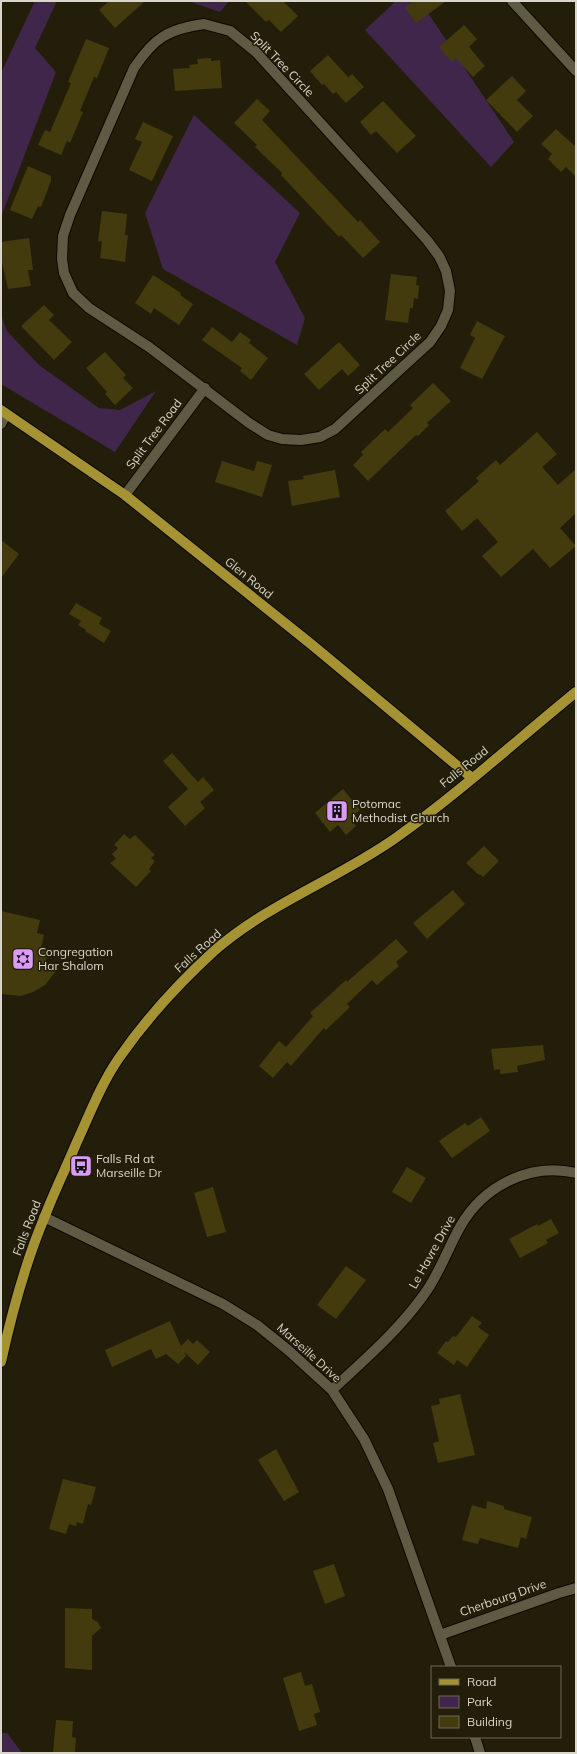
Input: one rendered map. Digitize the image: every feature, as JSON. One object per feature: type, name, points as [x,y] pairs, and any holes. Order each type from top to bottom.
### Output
[{"type":"main road","name":"Glen Road","points":[[4,412],[125,495],[311,644],[472,778]]},
{"type":"main road","name":"Falls Road","points":[[1,1362],[26,1268],[44,1217],[93,1106],[118,1059],[152,1016],[188,976],[215,950],[248,925],[283,903],[363,859],[397,837],[472,778],[576,692]]},
{"type":"street","points":[[512,1],[576,71]]},
{"type":"street","name":"Split Tree Circle","points":[[204,24],[230,31],[256,52],[427,240],[439,256],[446,270],[450,291],[448,310],[441,326],[430,342],[349,418],[320,437],[301,440],[282,439],[268,435],[249,423],[204,388],[149,347],[89,308],[74,293],[64,273],[62,259],[63,236],[70,215],[134,68],[144,53],[164,35],[182,27],[204,24]]},
{"type":"street","name":"Split Tree Road","points":[[125,495],[204,388]]},
{"type":"street","points":[[1,424],[4,412]]},
{"type":"street","name":"Le Havre Drive","points":[[332,1390],[396,1330],[423,1296],[438,1274],[460,1227],[469,1213],[489,1192],[511,1179],[538,1171],[552,1170],[576,1173]]},
{"type":"street","name":"Marseille Drive","points":[[44,1217],[224,1304],[256,1325],[288,1350],[332,1390],[364,1439],[388,1489],[451,1666]]},
{"type":"street","name":"Cherbourg Drive","points":[[440,1634],[576,1588]]},
{"type":"street","points":[[475,1738],[480,1753]]},
{"type":"green space","points":[[35,1],[57,1],[35,48],[56,72],[1,217],[1,73]]},
{"type":"green space","points":[[188,1],[229,1],[220,12]]},
{"type":"green space","points":[[396,1],[420,1],[514,142],[491,167],[365,30]]},
{"type":"green space","points":[[194,115],[300,213],[275,262],[305,318],[297,345],[163,269],[145,213]]},
{"type":"green space","points":[[1,315],[7,331],[39,365],[99,408],[120,410],[156,391],[115,452],[1,384]]},
{"type":"green space","points":[[1,1733],[7,1733],[22,1753],[1,1753]]},
{"type":"building","points":[[109,1],[145,1],[115,28],[99,10]]},
{"type":"building","points":[[245,1],[283,1],[298,16],[281,32],[269,20],[266,22]]},
{"type":"building","points":[[414,1],[446,1],[416,23],[405,8]]},
{"type":"building","points":[[464,25],[477,39],[469,47],[485,66],[473,77],[456,58],[452,62],[439,47]]},
{"type":"building","points":[[86,39],[109,48],[97,78],[94,77],[80,111],[83,112],[70,143],[67,141],[61,155],[38,145],[45,130],[50,132],[71,83],[68,82]]},
{"type":"building","points":[[328,55],[348,77],[352,74],[364,87],[346,103],[336,92],[333,94],[324,84],[322,85],[310,71]]},
{"type":"building","points":[[211,58],[211,61],[220,60],[222,88],[175,91],[173,69],[190,68],[189,65],[198,64],[197,59]]},
{"type":"building","points":[[512,76],[526,91],[517,100],[533,116],[517,132],[486,100]]},
{"type":"building","points":[[257,99],[270,111],[262,120],[358,222],[360,220],[380,242],[363,258],[341,235],[339,237],[281,175],[282,173],[255,147],[257,145],[234,123]]},
{"type":"building","points":[[383,101],[416,136],[397,153],[376,131],[371,135],[360,122]]},
{"type":"building","points":[[143,122],[173,136],[152,181],[129,170],[142,142],[135,139]]},
{"type":"building","points":[[556,129],[576,147],[576,177],[566,167],[561,172],[548,159],[552,154],[541,144]]},
{"type":"building","points":[[28,166],[51,176],[51,181],[41,207],[38,206],[32,219],[10,210]]},
{"type":"building","points":[[102,211],[127,214],[125,235],[128,235],[125,262],[100,258],[102,242],[98,241]]},
{"type":"building","points":[[29,238],[33,270],[28,270],[31,286],[8,289],[1,258],[1,242]]},
{"type":"building","points":[[391,274],[417,277],[416,285],[419,286],[418,299],[414,298],[413,308],[410,308],[408,323],[385,320]]},
{"type":"building","points":[[153,275],[181,293],[180,295],[193,304],[179,325],[154,308],[151,314],[135,303]]},
{"type":"building","points":[[44,305],[54,315],[49,320],[72,342],[54,360],[21,326]]},
{"type":"building","points":[[477,321],[505,336],[482,379],[460,368],[475,338],[470,335]]},
{"type":"building","points":[[212,327],[232,342],[240,332],[251,340],[249,343],[268,358],[251,380],[240,371],[242,368],[202,340]]},
{"type":"building","points":[[339,342],[360,365],[348,376],[342,369],[319,390],[304,374]]},
{"type":"building","points":[[105,352],[126,375],[123,378],[133,388],[115,405],[105,394],[107,392],[86,368]]},
{"type":"building","points":[[433,383],[451,401],[427,423],[429,425],[418,436],[416,435],[368,481],[353,465],[363,455],[361,452],[385,429],[388,432],[413,408],[410,405]]},
{"type":"building","points":[[537,432],[557,454],[542,467],[558,485],[576,469],[576,513],[560,528],[576,546],[550,568],[533,549],[501,577],[482,556],[498,542],[477,518],[462,531],[445,511],[479,481],[476,478],[496,460],[500,465]]},
{"type":"building","points":[[222,461],[254,471],[257,461],[272,465],[262,497],[215,482]]},
{"type":"building","points":[[335,470],[340,497],[292,506],[288,481],[304,479],[303,476]]},
{"type":"building","points":[[1,540],[19,554],[1,578]]},
{"type":"building","points":[[76,603],[102,618],[99,624],[111,631],[104,643],[85,631],[86,630],[78,625],[81,621],[69,614]]},
{"type":"building","points":[[172,753],[198,782],[203,777],[214,790],[200,802],[205,808],[185,826],[168,807],[188,789],[163,761]]},
{"type":"building","name":"Potomac Methodist Church","points":[[343,789],[360,810],[350,818],[356,826],[346,835],[338,825],[330,832],[315,813]]},
{"type":"building","points":[[124,834],[130,839],[135,835],[155,855],[151,858],[155,861],[149,869],[151,871],[136,887],[110,863],[116,859],[112,854],[118,848],[114,845]]},
{"type":"building","points":[[484,846],[499,861],[483,877],[466,863]]},
{"type":"building","points":[[453,890],[465,904],[427,939],[413,923]]},
{"type":"building","name":"Congregation Har Shalom","points":[[1,911],[40,920],[37,933],[44,935],[41,948],[48,950],[44,968],[56,971],[45,985],[33,992],[21,996],[1,994]]},
{"type":"building","points":[[396,939],[408,952],[396,962],[399,966],[377,985],[372,980],[347,1004],[350,1007],[326,1030],[324,1028],[291,1066],[287,1062],[273,1078],[259,1066],[279,1041],[286,1047],[313,1016],[310,1013],[346,980],[347,982]]},
{"type":"building","points":[[543,1045],[545,1060],[517,1066],[518,1072],[500,1074],[500,1069],[494,1070],[491,1049]]},
{"type":"building","points":[[481,1117],[490,1131],[452,1158],[439,1141],[465,1123],[468,1126]]},
{"type":"building","points":[[407,1167],[426,1178],[411,1203],[392,1192]]},
{"type":"building","points":[[213,1187],[226,1232],[207,1237],[194,1193]]},
{"type":"building","points":[[551,1219],[559,1233],[546,1240],[548,1243],[520,1258],[509,1239],[537,1224],[538,1226]]},
{"type":"building","points":[[346,1266],[366,1280],[336,1319],[317,1305]]},
{"type":"building","points":[[472,1316],[482,1323],[478,1327],[489,1335],[467,1367],[457,1360],[454,1365],[437,1353],[446,1341],[448,1342],[453,1336],[456,1337]]},
{"type":"building","points":[[170,1321],[181,1346],[188,1339],[193,1344],[197,1340],[210,1352],[198,1365],[184,1352],[186,1356],[178,1364],[166,1354],[156,1359],[151,1349],[112,1367],[105,1350]]},
{"type":"building","points":[[460,1394],[475,1455],[438,1463],[433,1443],[439,1441],[431,1406],[440,1404],[439,1399]]},
{"type":"building","points":[[276,1449],[299,1492],[284,1501],[258,1460]]},
{"type":"building","points":[[63,1479],[96,1487],[91,1505],[88,1504],[83,1524],[77,1522],[76,1526],[69,1524],[66,1534],[49,1529]]},
{"type":"building","points":[[487,1501],[504,1506],[504,1509],[532,1517],[526,1539],[521,1537],[518,1548],[480,1538],[478,1544],[462,1540],[472,1505],[486,1509]]},
{"type":"building","points":[[334,1564],[345,1596],[325,1604],[313,1571]]},
{"type":"building","points":[[65,1608],[92,1609],[92,1619],[98,1622],[101,1628],[92,1636],[92,1670],[65,1668]]},
{"type":"building","points":[[301,1672],[305,1686],[312,1684],[320,1712],[314,1714],[317,1725],[299,1731],[283,1678]]},
{"type":"building","points":[[56,1720],[73,1721],[72,1737],[76,1738],[75,1753],[53,1753]]},
{"type":"place","name":"Potomac Methodist Church","points":[[337,811]]},
{"type":"place","name":"Congregation Har Shalom","points":[[23,959]]},
{"type":"place","name":"Falls Rd at Marseille Dr","points":[[81,1166]]}]
